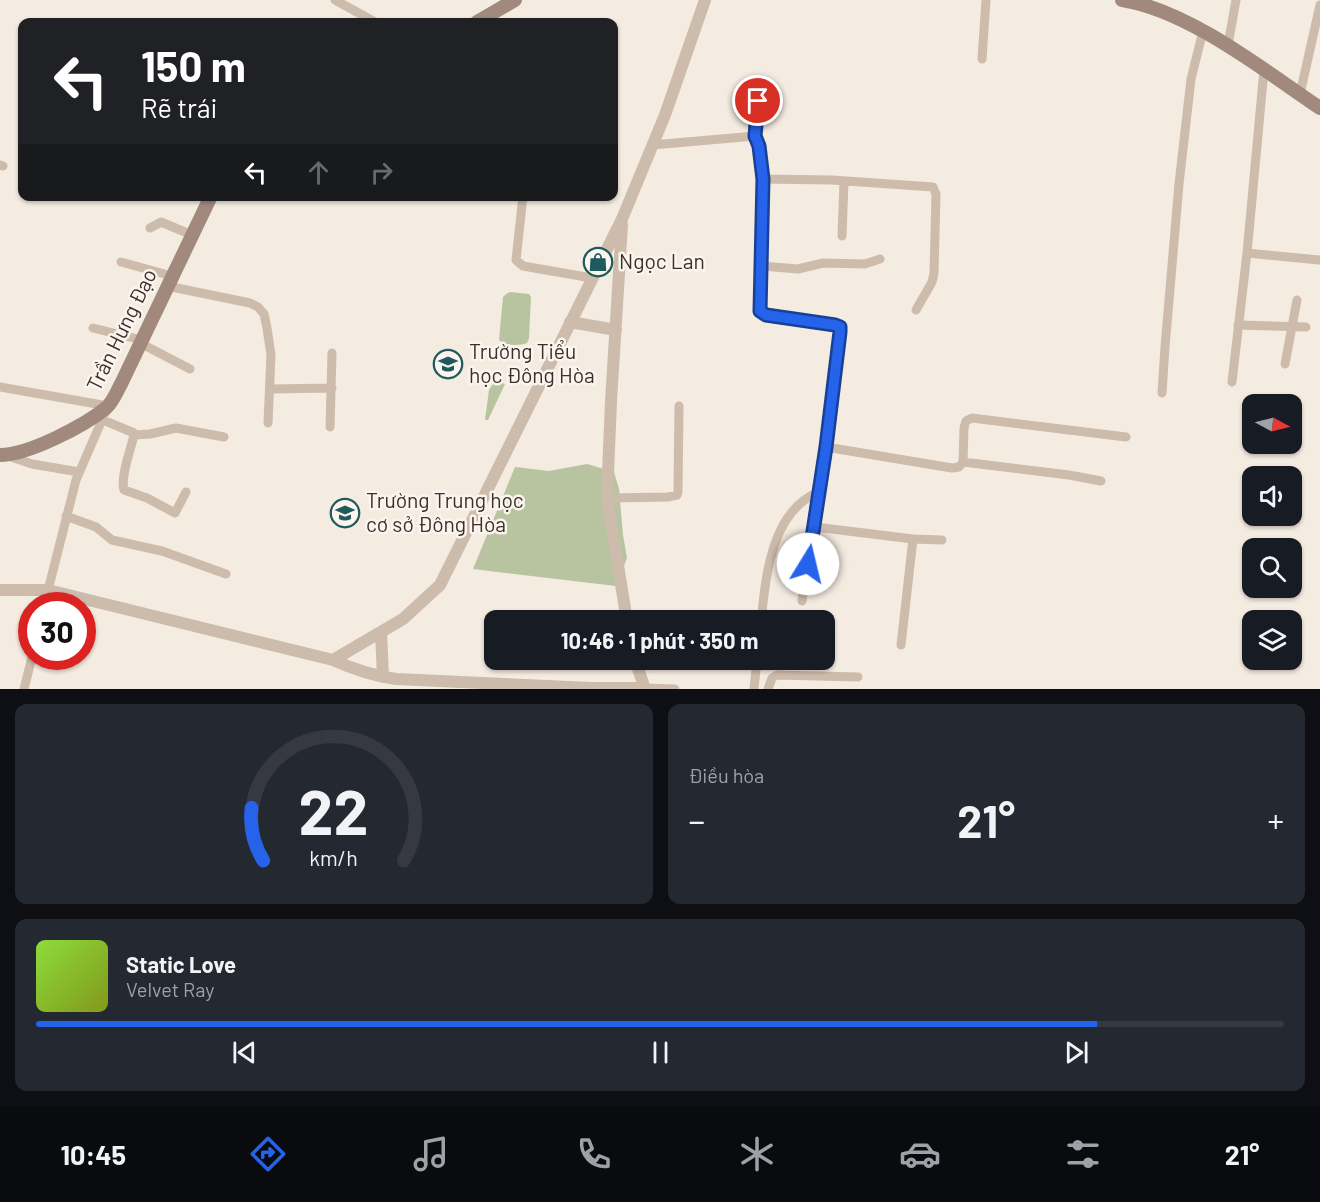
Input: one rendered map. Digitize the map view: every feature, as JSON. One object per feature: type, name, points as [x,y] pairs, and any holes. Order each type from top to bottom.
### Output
[{"type":"main road","points":[[484,18],[515,0]]},
{"type":"main road","points":[[1122,0],[1137,2],[1203,31],[1228,45],[1320,108]]},
{"type":"main road","name":"Trần Hưng Đạo","points":[[3,455],[30,449],[106,413],[209,201]]},
{"type":"street","points":[[335,0],[368,18]]},
{"type":"street","points":[[333,660],[403,619],[440,585],[622,219],[665,115],[705,0]]},
{"type":"street","points":[[982,59],[986,0]]},
{"type":"street","points":[[1228,45],[1236,0]]},
{"type":"street","points":[[1300,94],[1320,5]]},
{"type":"street","points":[[1162,393],[1178,195],[1191,79],[1203,31]]},
{"type":"street","points":[[1232,382],[1264,70]]},
{"type":"street","points":[[758,101],[755,136],[759,146],[763,179],[760,311],[766,315],[840,327],[826,447],[802,601]]},
{"type":"street","points":[[652,145],[755,136]]},
{"type":"street","points":[[763,179],[844,181],[933,187],[936,190],[934,273],[932,282],[916,310]]},
{"type":"street","points":[[842,236],[844,181]]},
{"type":"street","points":[[522,201],[516,260],[523,266],[592,279]]},
{"type":"street","points":[[622,219],[607,498],[625,610]]},
{"type":"street","points":[[150,228],[161,222],[192,235]]},
{"type":"street","points":[[1247,253],[1319,260]]},
{"type":"street","points":[[761,266],[798,269],[823,263],[865,264],[880,259]]},
{"type":"street","points":[[121,262],[169,281],[258,307],[264,314],[270,346],[268,423]]},
{"type":"street","points":[[1285,364],[1297,300]]},
{"type":"street","points":[[570,322],[616,330]]},
{"type":"street","points":[[1238,325],[1306,327]]},
{"type":"street","points":[[93,328],[141,342],[190,369]]},
{"type":"street","points":[[330,427],[332,353]]},
{"type":"street","points":[[0,387],[106,413],[134,435]]},
{"type":"street","points":[[270,389],[332,388]]},
{"type":"street","points":[[607,498],[677,495],[679,406]]},
{"type":"street","points":[[48,590],[79,472],[106,413]]},
{"type":"street","points":[[826,447],[952,468],[959,467],[963,462],[964,428],[966,421],[972,418],[1126,437]]},
{"type":"street","points":[[134,435],[176,428],[224,438]]},
{"type":"street","points":[[134,435],[124,475],[122,486],[124,490],[147,498],[175,513],[186,492]]},
{"type":"street","points":[[3,455],[32,464],[79,472]]},
{"type":"street","points":[[963,462],[1101,481]]},
{"type":"street","points":[[763,610],[778,533],[799,503],[819,492]]},
{"type":"street","points":[[66,516],[96,527],[112,540],[162,551],[226,574]]},
{"type":"street","points":[[814,527],[913,539],[942,540]]},
{"type":"street","points":[[901,645],[913,539]]},
{"type":"street","points":[[0,590],[48,590],[333,660],[391,682],[591,689],[675,689]]},
{"type":"street","points":[[381,632],[391,682]]},
{"type":"street","points":[[24,689],[29,670]]},
{"type":"street","points":[[638,670],[644,688]]},
{"type":"street","points":[[754,689],[756,670]]},
{"type":"street","points":[[768,689],[772,678],[777,675],[858,677]]},
{"type":"green space","points":[[510,292],[529,294],[531,297],[529,338],[524,344],[508,344],[499,340],[503,297]]},
{"type":"green space","points":[[495,381],[505,384],[488,420],[485,420],[489,390]]},
{"type":"green space","points":[[587,464],[614,472],[619,489],[627,558],[616,586],[473,569],[515,467],[549,471]]},
{"type":"place","name":"Ngọc Lan","points":[[598,262]]},
{"type":"place","name":"Trường Tiểu học Đông Hòa","points":[[448,364]]},
{"type":"place","name":"Trường Trung học cơ sở Đông Hòa","points":[[345,513]]},
{"type":"route","points":[[758,101],[755,136],[759,146],[763,179],[760,311],[766,315],[840,327],[831,413],[808,564]]}]
